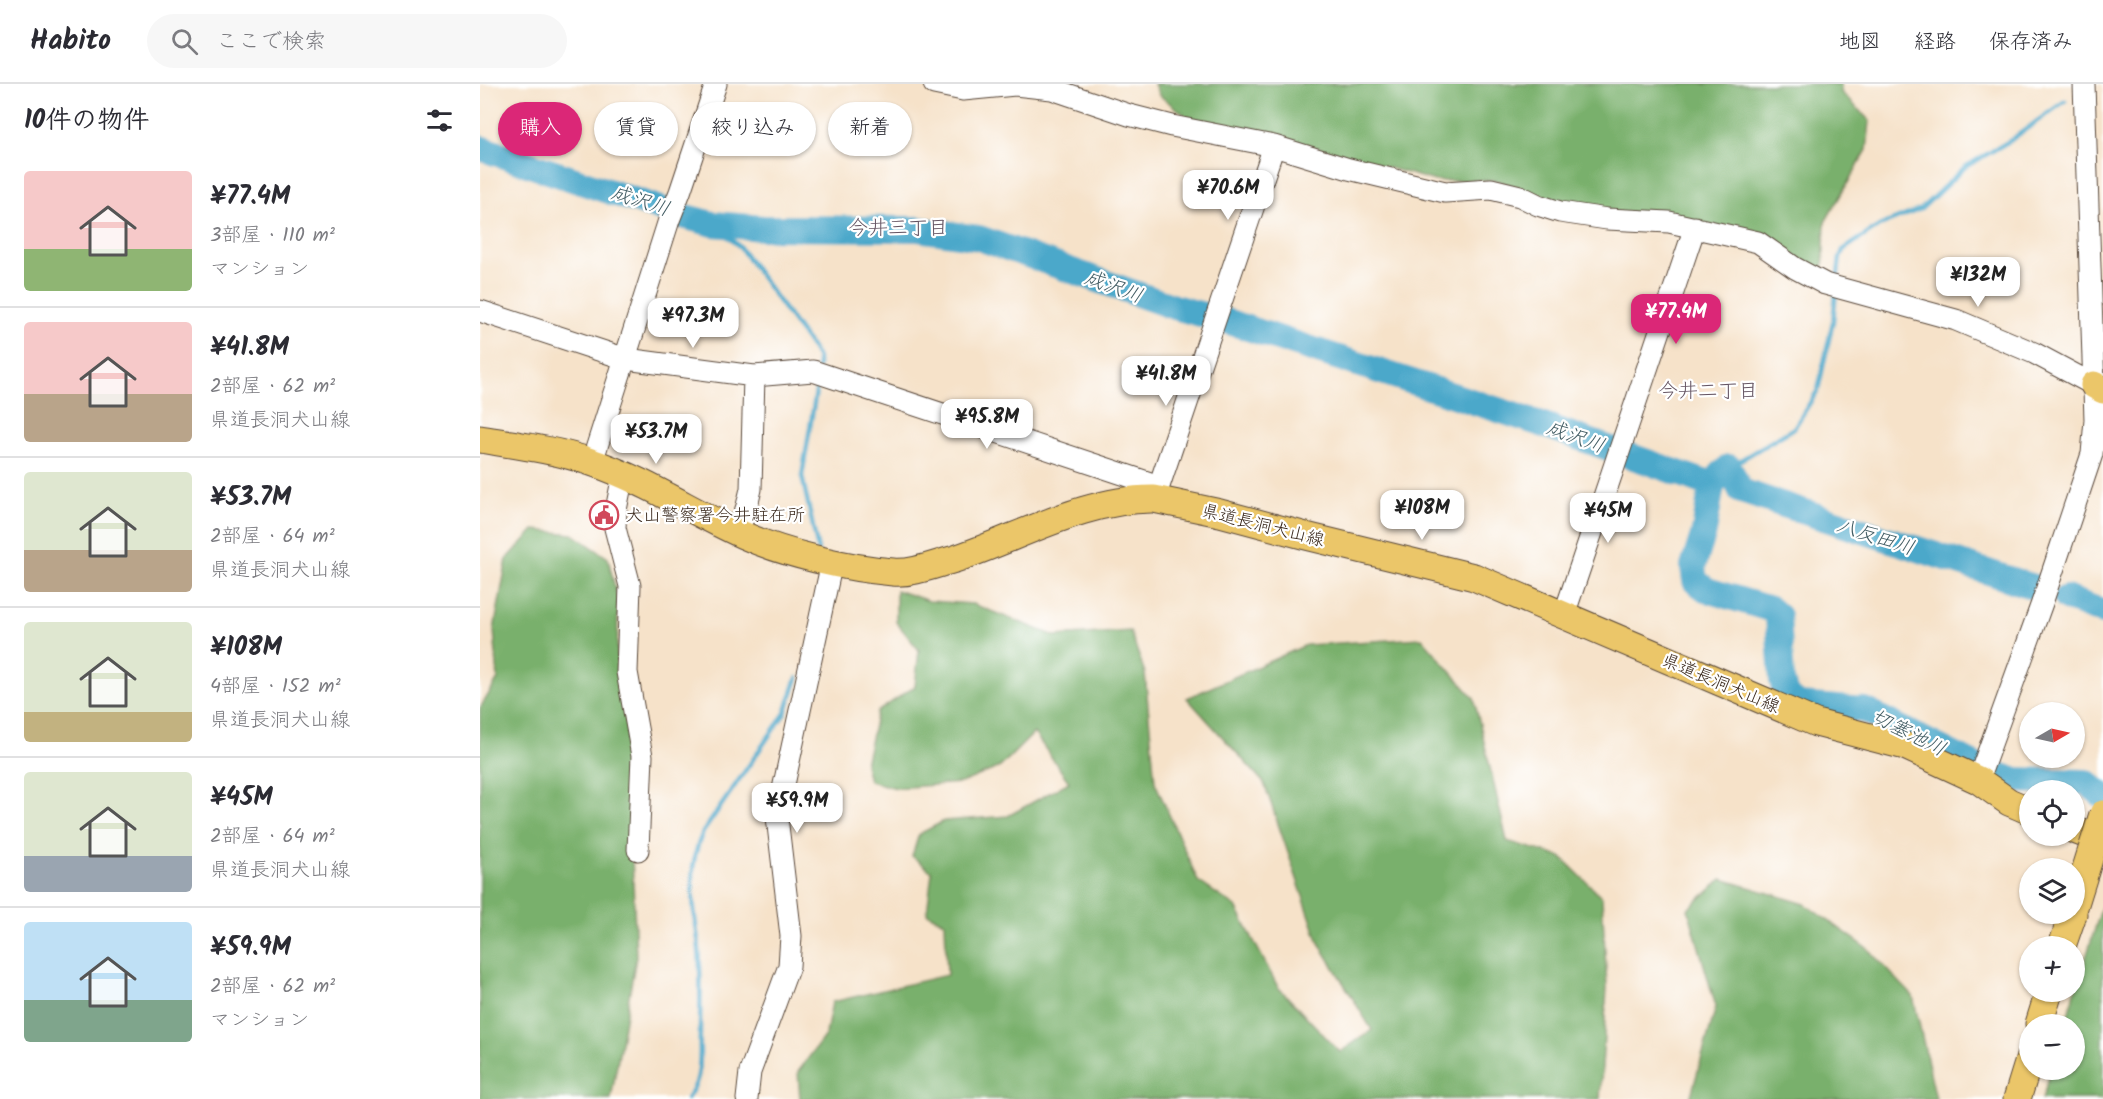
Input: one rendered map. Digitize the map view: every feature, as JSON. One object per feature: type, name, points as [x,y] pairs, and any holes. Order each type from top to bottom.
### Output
[{"type":"main road","name":"県道長洞犬山線","points":[[480,439],[536,448],[592,462],[754,540],[823,560],[893,572],[937,564],[979,551],[1096,507],[1143,499],[1156,493],[1306,536],[1474,577],[1824,725],[1905,746],[1982,770],[2009,802],[2019,806]]},
{"type":"main road","points":[[2085,872],[2103,814]]},
{"type":"main road","points":[[2085,834],[2103,841]]},
{"type":"main road","points":[[2017,1099],[2023,1080]]},
{"type":"street","points":[[592,462],[669,220],[716,84]]},
{"type":"street","points":[[934,84],[963,90],[1015,85],[1052,89],[1140,118],[1274,146],[1349,169],[1445,192],[1491,189],[1520,196],[1560,212],[1607,219],[1669,222],[1758,242],[1795,268],[1833,286],[1956,320],[2034,353],[2098,387]]},
{"type":"street","points":[[1982,770],[2092,454],[2098,387],[2096,258],[2084,84]]},
{"type":"street","points":[[480,311],[626,359],[754,376],[821,373],[1156,493],[1274,146]]},
{"type":"street","points":[[1564,615],[1695,227]]},
{"type":"street","points":[[738,532],[751,489],[754,376]]},
{"type":"street","points":[[623,475],[615,528],[630,586],[627,672],[642,756],[638,850]]},
{"type":"street","points":[[747,1099],[750,1072],[789,966],[791,936],[777,817],[823,560]]},
{"type":"green space","points":[[1154,84],[1841,84],[1841,92],[1870,121],[1867,150],[1825,222],[1823,273],[1761,236],[1568,206],[1496,180],[1435,181],[1276,136],[1189,118],[1159,95]]},
{"type":"green space","points":[[534,530],[573,534],[608,558],[618,600],[617,673],[627,727],[636,957],[611,1099],[480,1099],[480,708],[498,679],[494,630],[507,559]]},
{"type":"green space","points":[[896,590],[929,601],[973,604],[1055,636],[1130,631],[1145,673],[1155,782],[1198,881],[1236,907],[1278,987],[1340,1052],[1372,1030],[1319,943],[1264,783],[1187,698],[1306,645],[1422,638],[1474,698],[1507,841],[1561,857],[1602,897],[1607,987],[1600,1099],[800,1099],[798,1072],[826,1034],[832,1002],[947,975],[945,923],[927,913],[932,872],[912,856],[919,834],[944,821],[1008,816],[1069,782],[1034,733],[1000,767],[961,783],[896,788],[869,781],[865,764],[877,712],[915,686],[919,650],[896,622]]},
{"type":"green space","points":[[1722,879],[1805,904],[1867,948],[1913,996],[1936,1099],[1690,1099],[1716,1007],[1688,909]]},
{"type":"green space","points":[[2103,903],[2103,1099],[2042,1099],[2048,1080],[2085,1080],[2085,1014],[2068,1014],[2072,1002],[2085,1002],[2085,960]]},
{"type":"waterway","points":[[1837,281],[1843,250],[1879,226],[1921,209],[1965,167],[2011,140],[2065,101]]},
{"type":"waterway","name":"成沢川","points":[[480,148],[682,216],[713,224],[763,228],[917,229],[979,238],[1174,307],[1223,320],[1541,424],[1712,485],[1729,467]]},
{"type":"waterway","points":[[713,224],[739,246],[812,348],[818,359],[818,367]]},
{"type":"waterway","points":[[1729,467],[1794,428],[1818,390],[1833,321],[1836,292]]},
{"type":"waterway","points":[[818,379],[802,476],[818,550]]},
{"type":"waterway","name":"八反田川","points":[[1729,467],[1741,491],[2037,588]]},
{"type":"waterway","name":"切塞池川","points":[[1722,473],[1712,485],[1704,532],[1693,567],[1695,581],[1707,590],[1770,609],[1778,616],[1782,681],[1786,695],[1799,705],[1864,710],[1982,769],[2014,780],[2086,782],[2103,796]]},
{"type":"waterway","name":"八反田川","points":[[2066,598],[2103,612]]},
{"type":"waterway","points":[[687,1099],[696,1083],[700,1064],[700,963],[692,886],[694,859],[703,832],[785,713],[797,678]]},
{"type":"place","name":"犬山警察署今井駐在所","points":[[604,515]]},
{"type":"district","name":"今井三丁目","points":[[898,227]]},
{"type":"district","name":"今井二丁目","points":[[1708,390]]}]
